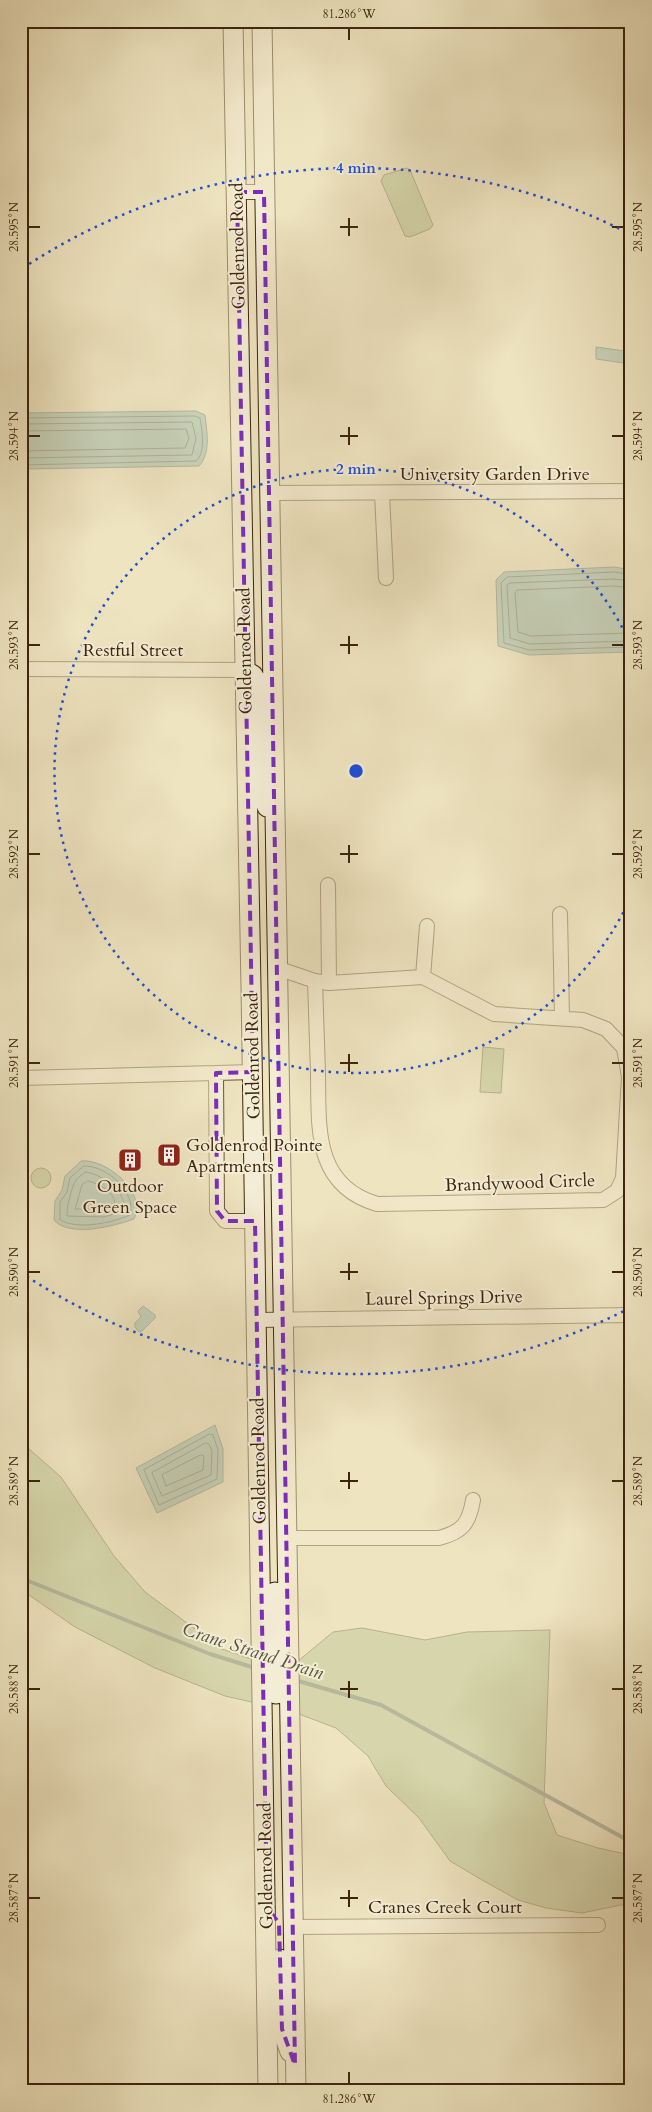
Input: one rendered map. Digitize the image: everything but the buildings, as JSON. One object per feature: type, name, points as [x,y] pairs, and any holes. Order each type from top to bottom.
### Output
[{"type":"main road","name":"Goldenrod Road","points":[[233,21],[260,1533],[274,1632],[276,1695],[267,1908],[268,2091]]},
{"type":"main road","name":"Goldenrod Road","points":[[262,21],[286,1538],[274,1632],[276,1695],[290,1741],[296,2091]]},
{"type":"main road","points":[[239,330],[252,371],[256,473],[269,494]]},
{"type":"main road","points":[[245,670],[260,686],[261,789],[275,832]]},
{"type":"main road","points":[[248,813],[260,844],[261,950],[277,968]]},
{"type":"main road","points":[[258,1364],[272,1516],[278,1530],[286,1538]]},
{"type":"main road","points":[[267,1908],[274,1914],[279,1924],[282,2029],[295,2065]]},
{"type":"street","points":[[237,192],[264,192]]},
{"type":"street","name":"University Garden Drive","points":[[269,494],[631,491]]},
{"type":"street","points":[[382,493],[386,578]]},
{"type":"street","name":"Restful Street","points":[[21,669],[245,670]]},
{"type":"street","name":"Brandywood Circle","points":[[328,885],[322,982],[316,1009],[319,1136],[321,1148],[329,1166],[339,1180],[365,1200],[377,1204],[594,1201],[603,1200],[617,1191],[623,1178],[629,1077],[626,1054],[614,1036],[600,1025],[583,1020],[494,1014],[424,977]]},
{"type":"street","points":[[560,914],[562,1018]]},
{"type":"street","points":[[277,968],[322,982],[424,977],[427,926]]},
{"type":"street","points":[[21,1078],[253,1072]]},
{"type":"street","points":[[216,1073],[217,1211],[224,1221],[255,1221]]},
{"type":"street","name":"Laurel Springs Drive","points":[[257,1320],[631,1315]]},
{"type":"street","points":[[286,1538],[439,1538],[456,1534],[470,1518],[474,1500]]},
{"type":"street","name":"Cranes Creek Court","points":[[293,1927],[598,1925]]},
{"type":"highlighted area","points":[[237,192],[264,192],[295,2065],[282,2029],[279,1923],[267,1908],[255,1221],[225,1221],[217,1211],[216,1073],[253,1072]]},
{"type":"green space","points":[[407,168],[410,170],[433,225],[430,229],[410,237],[405,236],[381,181],[384,175]]},
{"type":"green space","points":[[483,1047],[504,1049],[501,1093],[480,1092]]},
{"type":"green space","points":[[37,1168],[45,1168],[51,1174],[51,1182],[45,1188],[37,1188],[31,1182],[31,1174]]},
{"type":"green space","points":[[21,1442],[61,1477],[114,1556],[145,1592],[222,1649],[260,1662],[256,1703],[225,1696],[155,1668],[75,1627],[29,1595],[21,1579]]},
{"type":"green space","points":[[362,1628],[425,1640],[467,1632],[550,1630],[544,1803],[557,1835],[598,1848],[631,1855],[631,1903],[582,1913],[546,1908],[518,1900],[482,1880],[450,1861],[419,1818],[386,1786],[368,1756],[336,1728],[283,1708],[286,1671],[333,1632]]},
{"type":"water","points":[[596,347],[625,351],[624,363],[596,359]]},
{"type":"water","points":[[196,411],[205,415],[207,435],[207,449],[199,466],[21,469],[21,413]]},
{"type":"water","points":[[615,567],[631,570],[631,652],[529,655],[498,646],[496,580],[504,572]]},
{"type":"water","points":[[81,1161],[102,1165],[122,1179],[130,1188],[135,1199],[137,1209],[134,1219],[116,1225],[92,1229],[70,1228],[54,1220],[55,1201],[62,1190],[65,1176]]},
{"type":"water","points":[[143,1306],[155,1315],[155,1318],[139,1332],[135,1327],[135,1323],[141,1317],[138,1311]]},
{"type":"water","points":[[215,1425],[223,1449],[223,1482],[157,1513],[136,1468]]},
{"type":"waterway","name":"Crane Strand Drain","points":[[21,1578],[210,1654],[255,1668]]},
{"type":"waterway","name":"Crane Strand Drain","points":[[295,1680],[381,1705],[631,1842]]},
{"type":"place","name":"Goldenrod Pointe Apartments","points":[[169,1155]]},
{"type":"place","name":"Outdoor Green Space","points":[[130,1160]]}]
